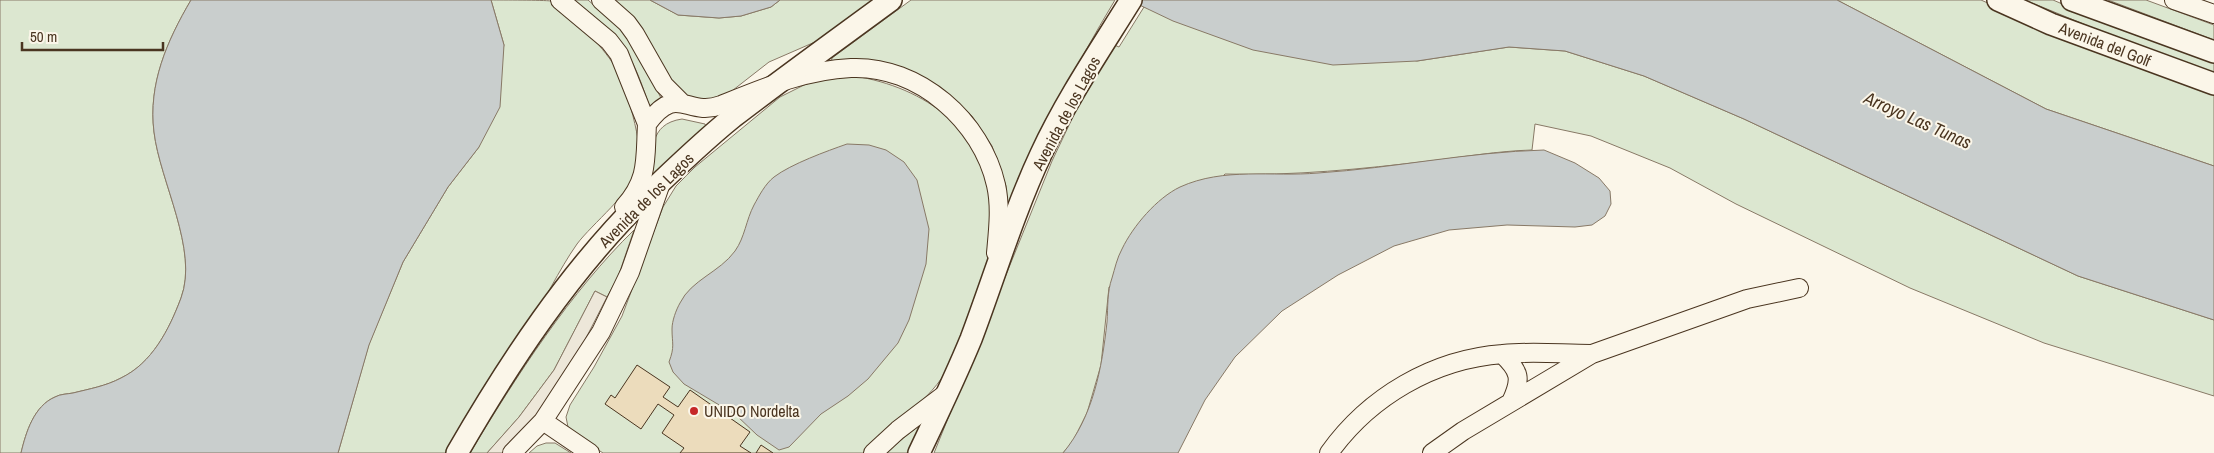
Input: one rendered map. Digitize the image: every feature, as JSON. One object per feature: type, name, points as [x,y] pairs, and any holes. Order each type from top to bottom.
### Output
[{"type":"street","points":[[559,297],[570,270],[633,197],[641,184],[648,146],[647,124],[619,54],[608,41],[560,0]]},
{"type":"street","points":[[601,0],[627,23],[664,85],[682,103]]},
{"type":"street","name":"Avenida de los Lagos","points":[[457,453],[525,344],[559,297],[598,249],[661,182],[733,118],[891,0]]},
{"type":"street","name":"Avenida de los Lagos","points":[[919,453],[949,391],[971,338],[995,269],[1041,155],[1069,101],[1131,0]]},
{"type":"street","name":"Avenida del Golf","points":[[1998,0],[2061,28],[2214,84]]},
{"type":"street","name":"Avenida del Golf","points":[[2072,0],[2214,52]]},
{"type":"street","points":[[2174,0],[2214,14]]},
{"type":"street","points":[[647,124],[663,106],[682,103],[709,108],[783,80],[823,71],[853,68],[889,73],[923,87],[953,108],[971,130],[985,152],[996,186],[999,224],[995,269]]},
{"type":"street","points":[[512,453],[543,420],[601,332],[630,272],[661,182]]},
{"type":"street","points":[[1432,453],[1511,402],[1592,354],[1747,299],[1798,288]]},
{"type":"street","points":[[1329,453],[1342,435],[1364,412],[1391,392],[1442,367],[1502,354],[1592,354]]},
{"type":"street","points":[[1502,354],[1515,366],[1518,376],[1518,388],[1511,402]]},
{"type":"street","points":[[873,453],[898,430],[949,391]]},
{"type":"street","points":[[543,420],[590,453]]},
{"type":"green space","points":[[0,0],[191,0],[174,31],[161,63],[154,97],[153,114],[158,152],[182,238],[185,279],[181,298],[165,333],[142,364],[132,372],[109,383],[59,395],[48,401],[36,413],[25,437],[21,453],[0,453]]},
{"type":"green space","points":[[491,0],[551,1],[576,20],[602,49],[619,74],[629,100],[639,146],[639,168],[635,177],[620,197],[577,244],[533,318],[465,420],[447,453],[338,453],[369,344],[403,262],[448,187],[479,147],[504,45]]},
{"type":"green space","points":[[574,0],[588,0],[619,27],[633,43],[662,100],[650,108],[636,71],[625,50],[608,29]]},
{"type":"green space","points":[[611,0],[650,0],[678,15],[719,18],[741,16],[771,7],[780,0],[878,0],[831,35],[769,62],[719,101],[698,103],[676,90],[638,23]]},
{"type":"green space","points":[[911,0],[1115,0],[1085,51],[1058,103],[1032,156],[1009,210],[1006,206],[1006,186],[992,146],[972,116],[944,92],[831,63],[832,58]]},
{"type":"green space","points":[[1837,0],[1981,0],[2048,30],[2214,91],[2214,166],[2046,109]]},
{"type":"green space","points":[[2025,0],[2053,0],[2102,21],[2214,62],[2214,73],[2098,30]]},
{"type":"green space","points":[[2108,0],[2146,0],[2214,25],[2214,40]]},
{"type":"green space","points":[[1144,7],[1417,61],[1509,47],[1565,51],[1644,76],[1744,119],[2078,276],[2214,320],[2214,396],[2044,343],[1910,288],[1736,204],[1670,168],[1591,136],[1535,124],[1532,150],[1328,171],[1225,174],[1109,287],[1101,365],[1087,413],[1073,441],[1063,453],[934,453],[1052,161],[1080,102],[1112,44],[1119,47]]},
{"type":"green space","points":[[854,76],[905,90],[928,102],[948,117],[965,136],[978,157],[987,181],[993,239],[960,343],[954,358],[942,378],[910,412],[863,453],[603,453],[580,438],[568,427],[566,417],[570,405],[594,367],[622,316],[663,207],[676,186],[695,167],[780,97],[804,85],[828,77]]},
{"type":"green space","points":[[682,119],[705,124],[706,127],[650,179],[652,149],[658,133],[671,122]]},
{"type":"green space","points":[[634,230],[618,277],[607,297],[595,291],[554,370],[519,417],[487,453],[470,453],[545,336],[588,280]]},
{"type":"green space","points":[[921,424],[907,453],[885,453]]},
{"type":"green space","points":[[555,443],[571,453],[529,453],[537,446]]},
{"type":"shaded area","points":[[595,291],[607,297],[567,375],[546,405],[505,453],[487,453],[519,417],[554,370]]},
{"type":"water","points":[[191,0],[491,0],[504,45],[500,107],[479,147],[448,187],[403,262],[369,345],[338,453],[21,453],[25,437],[36,413],[48,401],[59,395],[109,383],[132,372],[142,364],[165,333],[181,298],[185,279],[182,238],[158,152],[153,114],[154,97],[161,63],[174,31]]},
{"type":"water","points":[[650,0],[780,0],[771,7],[741,16],[719,18],[678,15]]},
{"type":"water","name":"Arroyo Las Tunas","points":[[1129,0],[1837,0],[2046,109],[2214,166],[2214,320],[2078,276],[1744,119],[1644,76],[1565,51],[1509,47],[1417,61],[1333,65],[1253,50],[1173,21]]},
{"type":"water","points":[[847,144],[869,145],[886,150],[904,162],[917,180],[929,229],[926,264],[909,320],[898,343],[868,379],[848,396],[821,414],[789,447],[779,450],[757,435],[736,415],[684,384],[673,372],[669,362],[673,348],[672,329],[674,316],[691,288],[722,265],[735,251],[754,205],[762,190],[771,180],[781,172],[799,163]]},
{"type":"water","points":[[1544,150],[1575,163],[1599,178],[1610,191],[1611,204],[1605,216],[1592,225],[1575,227],[1507,225],[1449,230],[1394,246],[1338,275],[1282,311],[1235,357],[1205,400],[1178,453],[1063,453],[1082,424],[1099,374],[1107,322],[1109,289],[1119,256],[1139,222],[1154,205],[1171,192],[1197,181],[1231,175],[1318,173],[1516,151]]},
{"type":"building","name":"UNIDO Nordelta","points":[[637,365],[670,387],[663,397],[678,407],[690,390],[750,432],[740,446],[751,453],[680,453],[684,448],[662,433],[674,415],[658,404],[641,429],[605,404],[611,395],[615,398]]},
{"type":"building","name":"UNIDO Nordelta","points":[[761,445],[773,453],[756,453]]},
{"type":"place","name":"UNIDO Nordelta","points":[[694,411]]}]
